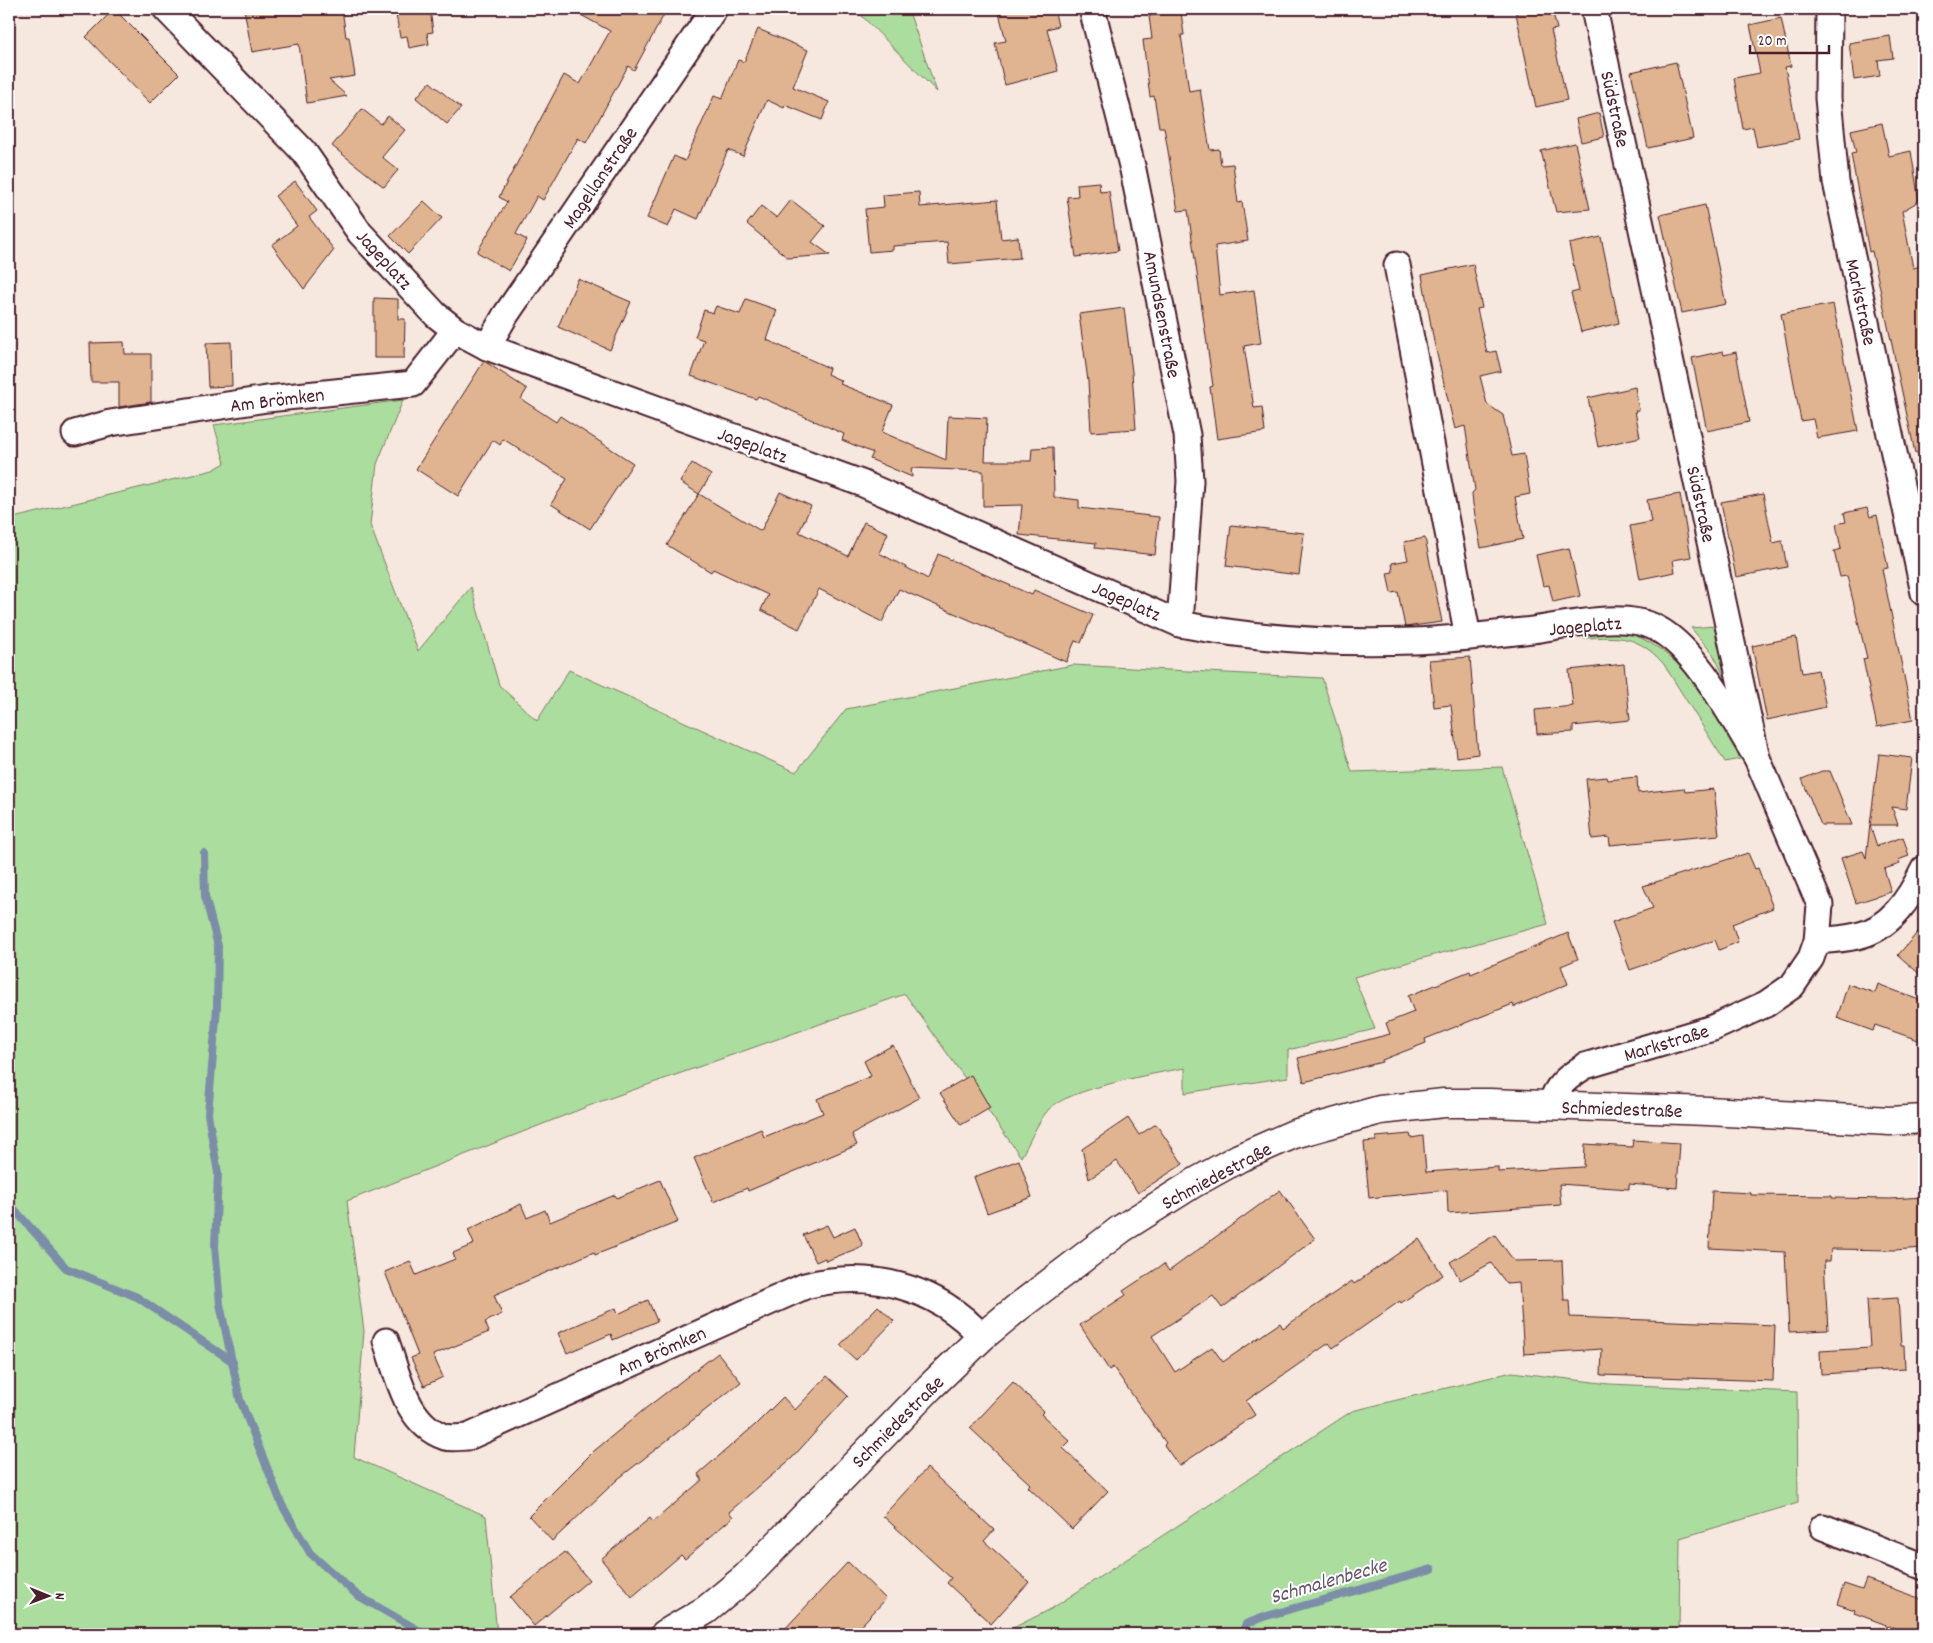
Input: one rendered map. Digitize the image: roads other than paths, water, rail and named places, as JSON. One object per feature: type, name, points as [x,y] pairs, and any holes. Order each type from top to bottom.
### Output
[{"type":"main road","name":"Schmiedestraße","points":[[665,1634],[706,1610],[746,1577],[930,1387],[982,1337],[1121,1229],[1194,1183],[1239,1158],[1294,1134],[1380,1110],[1444,1104],[1551,1105],[1772,1113],[1890,1120],[1924,1119]]},
{"type":"street","name":"Jageplatz","points":[[166,9],[304,152],[360,233],[436,315],[455,330],[487,347],[861,483],[1180,624],[1222,632],[1315,641],[1414,641],[1468,637],[1607,621],[1627,621],[1654,627],[1669,635],[1690,657],[1757,758]]},
{"type":"street","name":"Magellanstraße","points":[[487,347],[510,307],[714,9]]},
{"type":"street","name":"Amundsenstraße","points":[[1092,9],[1135,180],[1187,435],[1190,481],[1180,624]]},
{"type":"street","name":"Südstraße","points":[[1594,9],[1757,758],[1820,905],[1817,941],[1811,958],[1792,986]]},
{"type":"street","name":"Markstraße","points":[[1829,9],[1828,98],[1836,182],[1924,593]]},
{"type":"street","points":[[1397,265],[1468,637]]},
{"type":"street","name":"Am Brömken","points":[[75,433],[110,423],[267,400],[413,384],[455,330]]},
{"type":"street","points":[[1817,941],[1856,936],[1878,929],[1899,909],[1924,869]]},
{"type":"street","name":"Markstraße","points":[[1551,1105],[1553,1094],[1569,1075],[1585,1066],[1734,1020],[1766,1004],[1792,986]]},
{"type":"street","name":"Am Brömken","points":[[386,1341],[416,1418],[432,1431],[447,1437],[468,1437],[805,1286],[826,1281],[854,1278],[872,1280],[912,1290],[949,1307],[967,1319],[982,1337]]},
{"type":"street","points":[[1823,1527],[1924,1567]]},
{"type":"waterway","points":[[204,853],[205,896],[218,946],[217,1007],[208,1114],[218,1173],[215,1246],[220,1304],[240,1400],[282,1505],[310,1553],[357,1595],[425,1634]]},
{"type":"waterway","points":[[9,1207],[14,1209],[66,1268],[137,1297],[233,1362]]},
{"type":"waterway","name":"Schmalenbecke","points":[[1241,1634],[1246,1624],[1267,1616],[1432,1569]]}]
